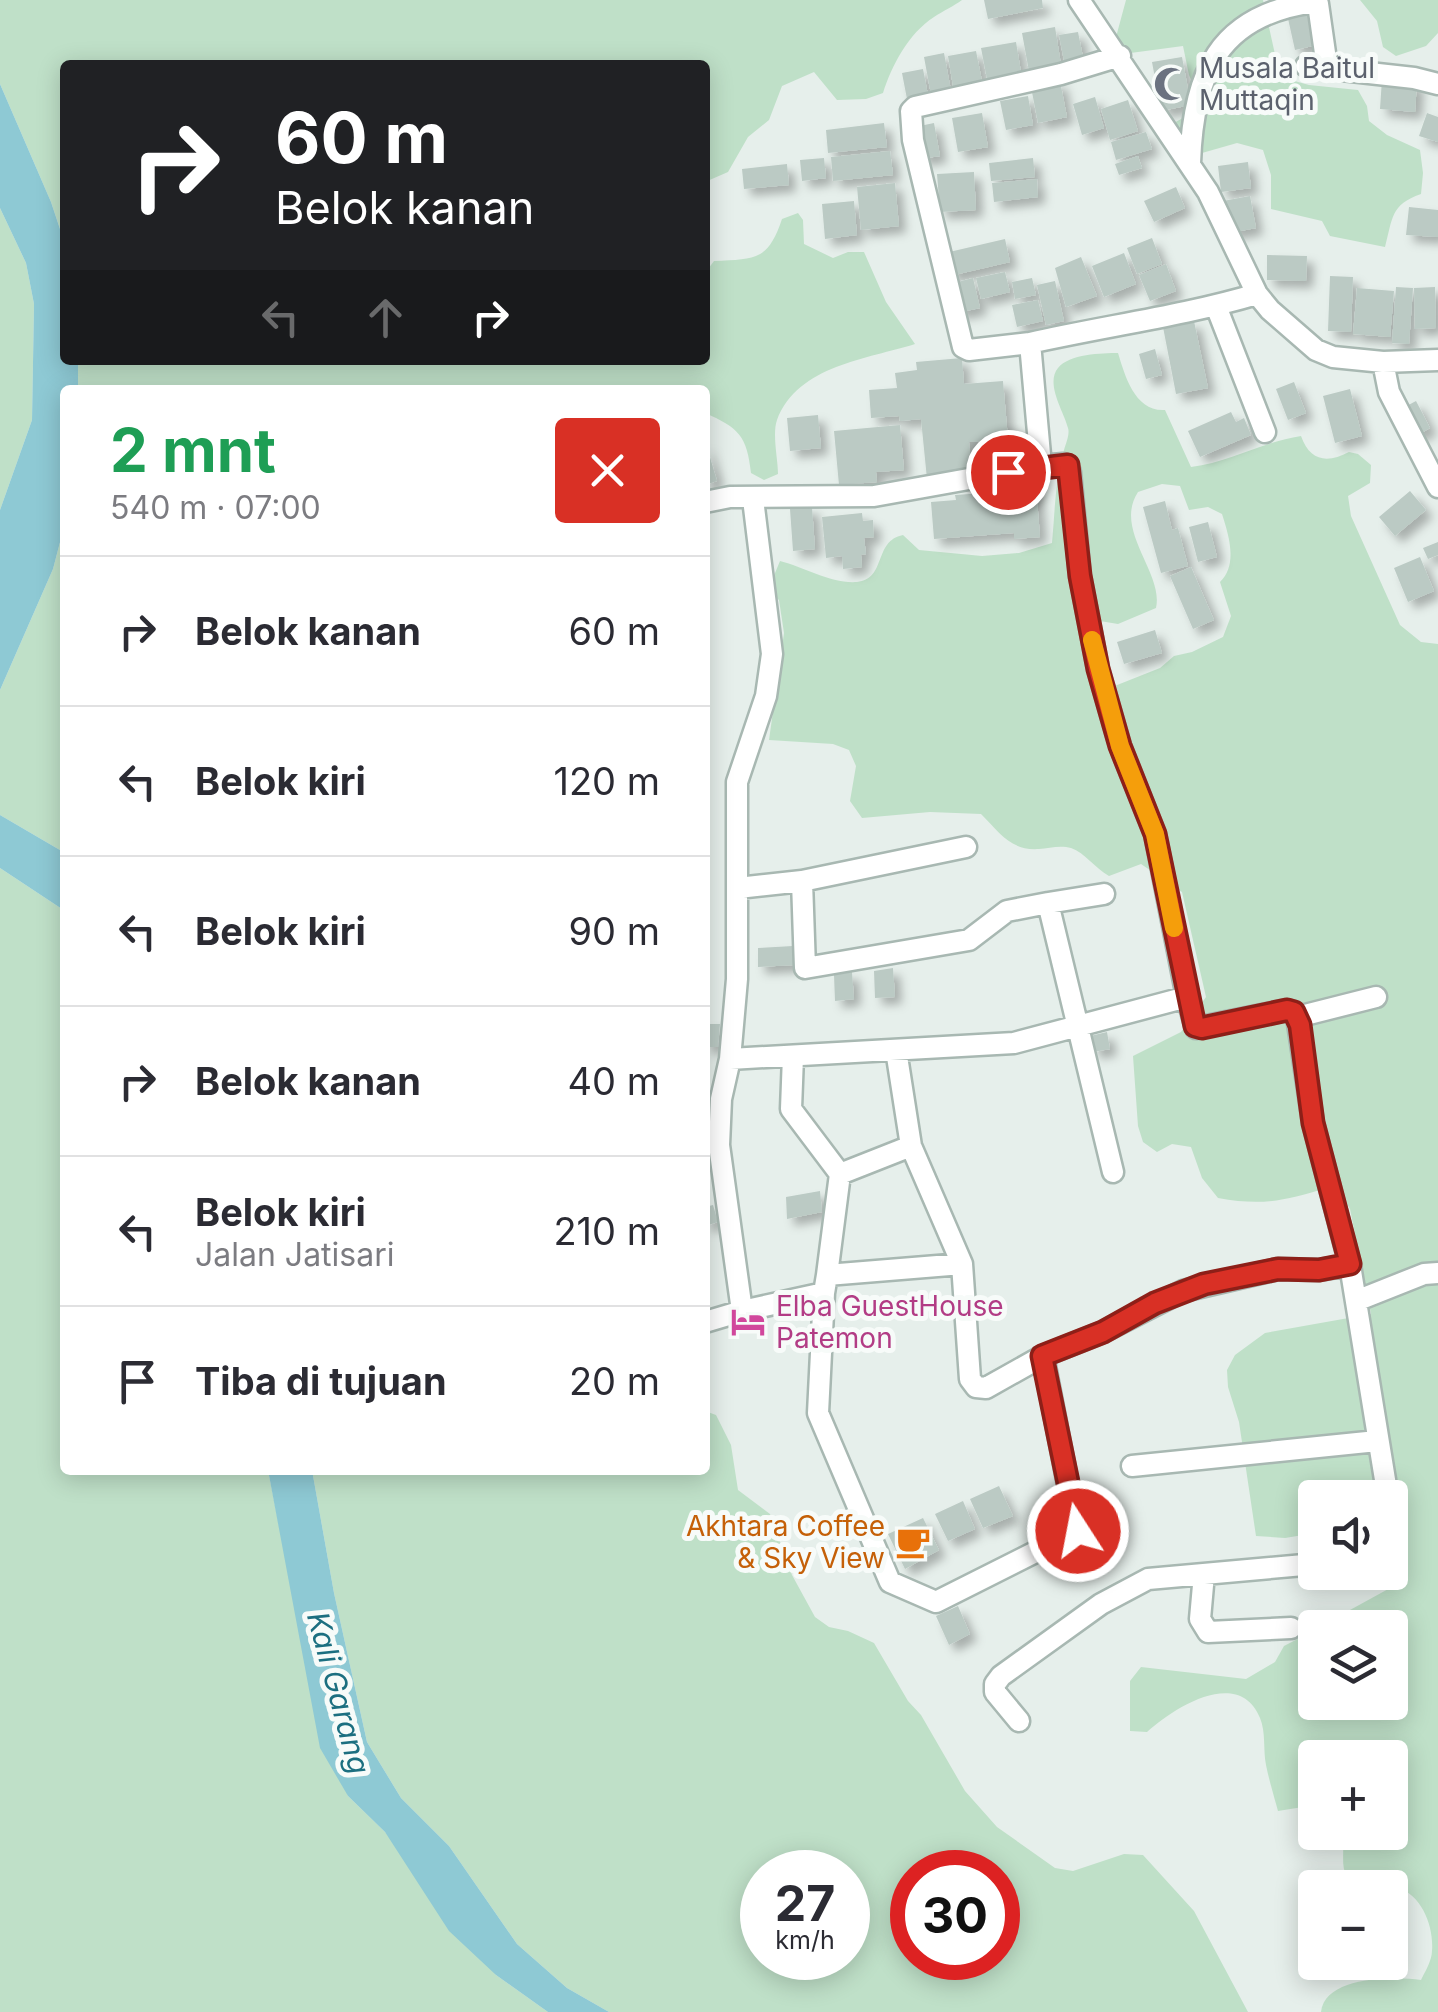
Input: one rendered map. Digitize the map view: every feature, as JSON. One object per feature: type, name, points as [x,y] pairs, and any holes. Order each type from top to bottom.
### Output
[{"type":"street","points":[[1079,0],[1208,192],[1257,294],[1270,310],[1316,350],[1334,356],[1382,362],[1438,360]]},
{"type":"street","points":[[1190,163],[1191,129],[1202,81],[1214,55],[1234,33],[1276,9],[1318,4],[1317,66],[1438,84]]},
{"type":"street","points":[[1120,56],[911,111],[914,140],[963,347],[969,350],[1030,343],[1216,306],[1257,294]]},
{"type":"street","points":[[1216,306],[1265,432]]},
{"type":"street","points":[[1030,343],[1041,466]]},
{"type":"street","points":[[1382,362],[1389,392],[1438,486]]},
{"type":"street","points":[[710,501],[730,497],[874,496],[1041,466],[1068,465],[1080,576],[1098,669],[1120,746],[1155,834],[1196,1028],[1287,1010],[1297,1017],[1313,1123],[1350,1264],[1384,1480]]},
{"type":"street","points":[[742,1311],[712,1146],[730,1059],[737,979],[737,782],[766,696],[772,654],[754,499]]},
{"type":"street","points":[[738,888],[802,881],[966,846]]},
{"type":"street","points":[[802,881],[805,968],[969,940],[1006,911],[1104,894]]},
{"type":"street","points":[[1048,903],[1113,1172]]},
{"type":"street","points":[[1297,1017],[1376,997]]},
{"type":"street","points":[[730,1059],[1014,1043],[1187,998]]},
{"type":"street","points":[[896,1050],[910,1146],[962,1264],[970,1379],[976,1387],[986,1388],[1042,1356],[1204,1284],[1278,1269],[1319,1270],[1350,1264]]},
{"type":"street","points":[[794,1056],[791,1109],[840,1174],[825,1284],[818,1413],[890,1582],[936,1602],[1078,1531],[1042,1356]]},
{"type":"street","points":[[840,1174],[910,1146]]},
{"type":"street","points":[[710,1321],[825,1284],[962,1264]]},
{"type":"street","points":[[1356,1301],[1424,1274],[1438,1273]]},
{"type":"street","points":[[1132,1466],[1377,1442]]},
{"type":"street","points":[[1019,1721],[995,1692],[995,1684],[1101,1604],[1148,1579],[1298,1566]]},
{"type":"street","points":[[1204,1574],[1200,1619],[1208,1632],[1291,1628]]},
{"type":"green space","points":[[0,0],[962,0],[916,32],[896,61],[883,93],[866,99],[837,100],[814,72],[782,86],[769,120],[748,137],[728,172],[710,180],[710,60],[60,60],[60,229],[0,84]]},
{"type":"green space","points":[[1126,0],[1263,0],[1280,77],[1309,85],[1358,90],[1367,106],[1369,121],[1387,135],[1420,150],[1421,194],[1398,208],[1385,247],[1330,236],[1322,221],[1271,209],[1271,175],[1263,150],[1237,143],[1202,153],[1172,124],[1203,107],[1189,75],[1183,46],[1123,54],[1116,37]]},
{"type":"green space","points":[[1360,0],[1438,0],[1438,33],[1426,46],[1396,56],[1383,47],[1377,21]]},
{"type":"green space","points":[[0,208],[26,263],[34,304],[32,420],[0,510]]},
{"type":"green space","points":[[798,213],[803,220],[804,244],[833,258],[848,252],[864,252],[886,302],[915,344],[836,367],[801,387],[777,420],[778,474],[764,480],[751,473],[747,450],[739,435],[710,415],[710,385],[78,385],[78,365],[710,365],[710,266],[714,261],[758,255],[771,243],[782,219]]},
{"type":"green space","points":[[1118,353],[1139,399],[1165,410],[1191,467],[1301,436],[1309,451],[1320,458],[1358,454],[1371,465],[1370,483],[1348,496],[1351,516],[1400,625],[1421,642],[1438,644],[1438,2012],[1321,2012],[1325,2000],[1347,1985],[1370,1980],[1421,1980],[1431,1958],[1428,1922],[1420,1905],[1408,1893],[1408,1870],[1345,1870],[1344,1866],[1343,1850],[1408,1850],[1408,1740],[1298,1740],[1298,1808],[1278,1811],[1266,1765],[1260,1718],[1250,1703],[1237,1695],[1205,1696],[1173,1712],[1147,1732],[1130,1731],[1130,1681],[1141,1667],[1246,1679],[1275,1662],[1284,1646],[1298,1639],[1298,1720],[1408,1720],[1408,1610],[1350,1610],[1386,1590],[1408,1590],[1408,1480],[1298,1480],[1298,1536],[1256,1536],[1239,1422],[1228,1387],[1227,1370],[1235,1355],[1265,1333],[1371,1314],[1350,1209],[1341,1194],[1326,1188],[1273,1201],[1218,1198],[1202,1178],[1191,1147],[1172,1144],[1157,1152],[1143,1142],[1138,1126],[1133,1056],[1181,1032],[1206,997],[1182,892],[1141,864],[1109,876],[1071,848],[1021,847],[981,814],[930,812],[862,818],[850,801],[856,766],[849,750],[833,744],[769,740],[784,633],[779,600],[768,590],[780,561],[828,578],[857,582],[873,574],[887,544],[903,535],[919,550],[982,556],[1019,553],[1052,543],[1059,473],[1068,433],[1054,390],[1055,375],[1063,363],[1086,355]],"holes":[[[1162,484],[1180,486],[1189,510],[1208,507],[1222,514],[1230,559],[1220,582],[1231,616],[1223,637],[1102,691],[1085,650],[1092,624],[1118,624],[1156,608],[1153,580],[1131,521],[1138,492]]]},
{"type":"green space","points":[[60,542],[60,850],[0,815],[0,690],[53,569]]},
{"type":"green space","points":[[0,868],[60,908],[60,1475],[269,1475],[301,1637],[348,1796],[385,1832],[496,1975],[548,2012],[0,2012]]},
{"type":"green space","points":[[710,1413],[716,1415],[731,1445],[738,1490],[770,1514],[792,1575],[815,1617],[829,1627],[874,1643],[965,1791],[997,1827],[1055,1868],[1073,1871],[1124,1854],[1143,1855],[1194,1911],[1248,2012],[609,2012],[567,1988],[517,1944],[449,1846],[401,1798],[367,1742],[313,1475],[710,1475]]},
{"type":"water","points":[[0,84],[60,229],[60,365],[78,365],[78,385],[60,385],[60,542],[53,569],[0,690],[0,510],[32,420],[34,304],[26,263],[0,208]]},
{"type":"water","points":[[0,815],[60,850],[60,908],[0,868]]},
{"type":"water","name":"Kali Garang","points":[[269,1475],[313,1475],[367,1742],[401,1798],[449,1846],[517,1944],[567,1988],[609,2012],[548,2012],[496,1975],[449,1931],[385,1832],[348,1796],[320,1748]]},
{"type":"building","points":[[984,0],[1042,0],[1043,8],[988,19]]},
{"type":"building","points":[[1309,9],[1317,45],[1295,50],[1287,14]]},
{"type":"building","points":[[1055,27],[1062,71],[1030,77],[1022,33]]},
{"type":"building","points":[[1078,32],[1083,57],[1064,61],[1059,35]]},
{"type":"building","points":[[1016,42],[1021,72],[987,79],[981,48]]},
{"type":"building","points":[[976,51],[982,81],[953,86],[948,56]]},
{"type":"building","points":[[944,53],[952,96],[932,100],[924,57]]},
{"type":"building","name":"Musala Baitul Muttaqin","points":[[1182,57],[1191,105],[1161,111],[1152,62]]},
{"type":"building","points":[[923,69],[928,95],[907,99],[902,73]]},
{"type":"building","points":[[1382,79],[1417,82],[1415,112],[1380,109]]},
{"type":"building","points":[[1060,81],[1067,117],[1038,123],[1031,87]]},
{"type":"building","points":[[1028,96],[1033,125],[1006,130],[1000,101]]},
{"type":"building","points":[[1095,97],[1104,128],[1082,135],[1073,104]]},
{"type":"building","points":[[1128,100],[1138,131],[1110,140],[1101,109]]},
{"type":"building","points":[[982,113],[988,147],[958,152],[952,118]]},
{"type":"building","points":[[1427,113],[1438,117],[1438,142],[1419,136]]},
{"type":"building","points":[[884,123],[887,147],[828,153],[826,130]]},
{"type":"building","points":[[934,123],[940,156],[920,159],[915,127]]},
{"type":"building","points":[[1146,132],[1152,149],[1116,160],[1111,142]]},
{"type":"building","points":[[890,151],[893,175],[833,181],[831,157]]},
{"type":"building","points":[[1138,156],[1142,168],[1119,175],[1115,164]]},
{"type":"building","points":[[824,158],[826,178],[802,181],[800,160]]},
{"type":"building","points":[[1033,158],[1035,177],[991,181],[989,163]]},
{"type":"building","points":[[1248,162],[1251,188],[1221,192],[1218,166]]},
{"type":"building","points":[[787,164],[789,185],[744,189],[742,169]]},
{"type":"building","points":[[974,172],[976,210],[940,212],[937,174]]},
{"type":"building","points":[[1037,179],[1038,197],[994,202],[992,183]]},
{"type":"building","points":[[895,183],[899,226],[861,230],[857,187]]},
{"type":"building","points":[[1176,187],[1185,208],[1154,222],[1144,201]]},
{"type":"building","points":[[1250,196],[1256,228],[1230,233],[1223,201]]},
{"type":"building","points":[[854,201],[857,235],[825,239],[822,204]]},
{"type":"building","points":[[1409,207],[1438,210],[1438,237],[1406,235]]},
{"type":"building","points":[[1152,238],[1162,264],[1137,274],[1127,248]]},
{"type":"building","points":[[1005,239],[1010,262],[950,276],[945,253]]},
{"type":"building","points":[[1124,253],[1136,284],[1104,297],[1092,266]]},
{"type":"building","points":[[1267,255],[1307,256],[1306,281],[1267,280]]},
{"type":"building","points":[[1081,257],[1097,296],[1066,307],[1055,268]]},
{"type":"building","points":[[1166,264],[1176,291],[1150,301],[1139,275]]},
{"type":"building","points":[[1005,272],[1010,292],[981,299],[976,278]]},
{"type":"building","points":[[1330,276],[1353,277],[1351,332],[1328,331]]},
{"type":"building","points":[[973,278],[980,308],[957,313],[950,284]]},
{"type":"building","points":[[1032,278],[1036,295],[1015,299],[1012,282]]},
{"type":"building","points":[[1055,281],[1064,321],[1046,325],[1037,285]]},
{"type":"building","points":[[1396,287],[1413,288],[1409,344],[1392,343]]},
{"type":"building","points":[[1435,287],[1436,328],[1415,329],[1414,288]]},
{"type":"building","points":[[1357,288],[1394,291],[1390,337],[1353,334]]},
{"type":"building","points":[[1038,300],[1043,321],[1017,327],[1012,305]]},
{"type":"building","points":[[1194,321],[1208,388],[1176,394],[1163,327]]},
{"type":"building","points":[[1155,349],[1162,375],[1146,379],[1139,354]]},
{"type":"building","points":[[962,358],[964,384],[1003,381],[1008,439],[969,442],[972,475],[927,479],[921,419],[871,418],[869,390],[897,388],[895,373],[917,370],[916,362]]},
{"type":"building","points":[[1294,382],[1306,413],[1288,420],[1276,389]]},
{"type":"building","points":[[1350,389],[1362,436],[1335,443],[1323,396]]},
{"type":"building","points":[[1416,401],[1430,428],[1416,436],[1401,409]]},
{"type":"building","points":[[1231,412],[1236,422],[1244,418],[1251,435],[1200,457],[1188,431]]},
{"type":"building","points":[[818,415],[821,448],[790,451],[787,418]]},
{"type":"building","points":[[900,425],[904,470],[876,472],[877,482],[839,485],[834,431]]},
{"type":"building","points":[[710,457],[717,481],[710,483]]},
{"type":"building","points":[[1036,485],[1040,537],[1014,539],[1014,533],[934,539],[931,502],[956,500],[955,495],[984,493],[984,489]]},
{"type":"building","points":[[1410,491],[1426,510],[1395,536],[1379,517]]},
{"type":"building","points":[[1165,501],[1172,530],[1178,528],[1188,566],[1161,573],[1143,507]]},
{"type":"building","points":[[812,507],[815,549],[793,551],[790,509]]},
{"type":"building","points":[[862,513],[863,521],[873,520],[874,537],[864,538],[866,554],[861,555],[862,567],[843,569],[842,556],[826,558],[822,517]]},
{"type":"building","points":[[1208,522],[1217,557],[1198,562],[1189,527]]},
{"type":"building","points":[[1438,542],[1438,555],[1428,559],[1423,548]]},
{"type":"building","points":[[1420,557],[1434,591],[1408,602],[1394,568]]},
{"type":"building","points":[[1191,567],[1214,620],[1193,629],[1170,576]]},
{"type":"building","points":[[1155,630],[1162,653],[1124,664],[1117,642]]},
{"type":"building","points":[[793,946],[794,965],[758,967],[758,948]]},
{"type":"building","points":[[893,968],[895,997],[875,998],[874,971]]},
{"type":"building","points":[[852,972],[854,999],[835,1001],[834,975]]},
{"type":"building","points":[[710,1024],[720,1024],[718,1047],[710,1047]]},
{"type":"building","points":[[1107,1032],[1110,1049],[1093,1052],[1090,1036]]},
{"type":"building","points":[[820,1191],[822,1212],[787,1219],[786,1197]]},
{"type":"building","points":[[713,1205],[718,1222],[710,1224]]},
{"type":"building","points":[[999,1486],[1013,1516],[983,1528],[970,1499]]},
{"type":"building","points":[[963,1501],[975,1529],[948,1541],[935,1514]]},
{"type":"building","name":"Akhtara Coffee & Sky View","points":[[923,1518],[939,1550],[905,1569],[888,1534]]},
{"type":"building","points":[[958,1606],[970,1634],[949,1645],[936,1616]]},
{"type":"slow traffic","points":[[1092,640],[1108,710],[1155,834],[1174,928]]},
{"type":"place","name":"Musala Baitul Muttaqin","points":[[1171,84]]},
{"type":"place","name":"Elba GuestHouse Patemon","points":[[748,1322]]},
{"type":"place","name":"Akhtara Coffee & Sky View","points":[[913,1542]]},
{"type":"route","points":[[1008,472],[1068,465],[1080,576],[1098,669],[1120,746],[1155,834],[1195,1026],[1294,1012],[1300,1025],[1313,1123],[1350,1264],[1319,1270],[1278,1269],[1204,1284],[1042,1356],[1078,1531]]}]
